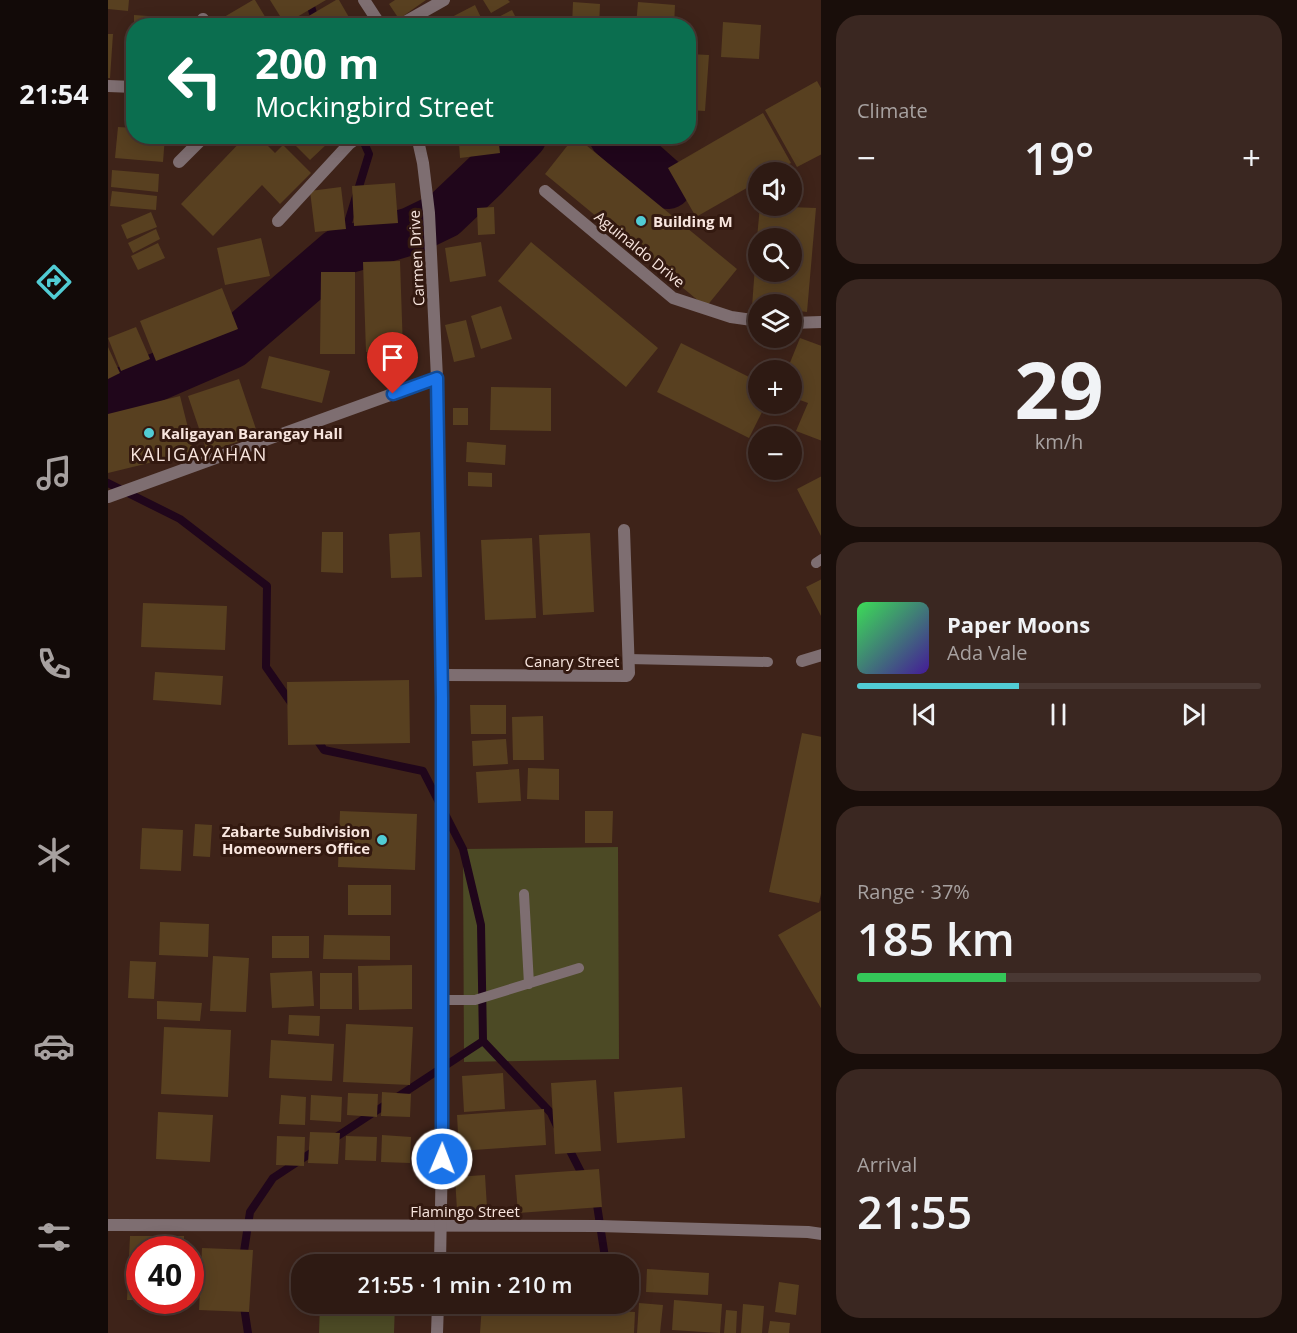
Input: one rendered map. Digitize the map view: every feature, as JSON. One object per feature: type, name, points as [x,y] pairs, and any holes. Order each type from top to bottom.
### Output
[{"type":"street","points":[[364,0],[376,18]]},
{"type":"street","points":[[412,18],[444,0]]},
{"type":"street","points":[[108,86],[126,87]]},
{"type":"street","points":[[179,162],[197,144]]},
{"type":"street","points":[[278,221],[350,144]]},
{"type":"street","name":"Carmen Drive","points":[[419,144],[429,213],[437,378],[442,675],[443,1000],[440,1254]]},
{"type":"street","name":"Aguinaldo Drive","points":[[545,190],[673,298],[731,317],[748,319]]},
{"type":"street","points":[[802,323],[821,322]]},
{"type":"street","points":[[108,497],[437,378]]},
{"type":"street","name":"Canary Street","points":[[442,675],[626,676],[629,673],[624,530]]},
{"type":"street","points":[[802,661],[821,655]]},
{"type":"street","name":"Flamingo Street","points":[[108,1225],[610,1226],[821,1234]]},
{"type":"street","points":[[437,1333],[438,1314]]},
{"type":"lane","points":[[628,659],[768,662]]},
{"type":"lane","points":[[524,894],[529,984]]},
{"type":"lane","points":[[443,1000],[475,1000],[579,968]]},
{"type":"shaded area","points":[[618,847],[619,1059],[464,1062],[463,849]]},
{"type":"shaded area","points":[[320,1314],[395,1314],[394,1333],[319,1333]]},
{"type":"building","points":[[108,0],[129,0],[128,11],[108,9]]},
{"type":"building","points":[[255,0],[266,18],[222,18]]},
{"type":"building","points":[[270,0],[326,0],[295,18],[281,18]]},
{"type":"building","points":[[339,0],[349,18],[308,18]]},
{"type":"building","points":[[395,0],[426,0],[400,18],[389,4]]},
{"type":"building","points":[[483,0],[508,0],[510,2],[491,13]]},
{"type":"building","points":[[573,2],[600,4],[599,18],[572,18]]},
{"type":"building","points":[[638,2],[675,5],[674,18],[637,18]]},
{"type":"building","points":[[475,5],[481,18],[450,18]]},
{"type":"building","points":[[512,10],[516,18],[497,18]]},
{"type":"building","points":[[134,15],[176,18],[134,18]]},
{"type":"building","points":[[723,22],[761,25],[759,59],[721,57]]},
{"type":"building","points":[[108,34],[113,34],[110,78],[108,78]]},
{"type":"building","points":[[126,51],[126,80],[124,80]]},
{"type":"building","points":[[696,54],[709,55],[705,111],[696,110]]},
{"type":"building","points":[[817,81],[821,88],[821,155],[802,164],[802,162],[794,162],[765,110]]},
{"type":"building","points":[[763,113],[790,162],[748,162],[748,187],[696,217],[668,168]]},
{"type":"building","points":[[118,127],[126,128],[126,144],[164,144],[163,162],[115,158]]},
{"type":"building","points":[[238,144],[266,144],[275,153],[283,145],[311,173],[280,204],[262,185],[213,236],[181,204]]},
{"type":"building","points":[[294,144],[327,144],[310,160]]},
{"type":"building","points":[[459,144],[499,144],[500,153],[460,158]]},
{"type":"building","name":"Building M","points":[[569,144],[585,144],[737,269],[706,307],[545,174]]},
{"type":"building","points":[[112,170],[159,174],[158,192],[111,187]]},
{"type":"building","points":[[395,183],[398,223],[354,226],[352,186]]},
{"type":"building","points":[[341,187],[346,229],[315,232],[310,191]]},
{"type":"building","points":[[112,191],[157,196],[156,210],[110,206]]},
{"type":"building","points":[[494,207],[495,234],[478,235],[477,208]]},
{"type":"building","points":[[802,208],[816,208],[807,312],[802,311],[802,294],[753,294],[754,282],[802,282],[802,228],[758,228],[759,216],[802,216]]},
{"type":"building","points":[[151,212],[157,227],[127,239],[121,225]]},
{"type":"building","points":[[156,229],[160,239],[133,253],[128,243]]},
{"type":"building","points":[[261,238],[270,276],[225,285],[217,248]]},
{"type":"building","points":[[481,242],[486,276],[450,282],[445,248]]},
{"type":"building","points":[[531,242],[658,348],[626,387],[498,281]]},
{"type":"building","points":[[158,243],[165,258],[138,270],[131,256]]},
{"type":"building","points":[[400,261],[403,350],[366,352],[363,262]]},
{"type":"building","points":[[321,272],[355,272],[355,354],[320,354]]},
{"type":"building","points":[[222,288],[238,329],[156,361],[140,321]]},
{"type":"building","points":[[501,306],[512,339],[481,349],[471,316]]},
{"type":"building","points":[[466,320],[475,357],[454,362],[445,325]]},
{"type":"building","points":[[136,327],[150,359],[121,371],[108,338]]},
{"type":"building","points":[[802,339],[821,346],[821,441],[802,433],[802,426],[798,426],[808,403],[802,401],[802,360],[791,360],[796,348],[802,348]]},
{"type":"building","points":[[681,343],[748,376],[748,414],[761,414],[755,426],[748,426],[748,438],[657,392]]},
{"type":"building","points":[[108,347],[120,373],[108,379]]},
{"type":"building","points":[[269,356],[330,371],[322,403],[261,388]]},
{"type":"building","points":[[239,379],[258,435],[207,452],[188,396]]},
{"type":"building","points":[[491,387],[551,388],[551,431],[490,430]]},
{"type":"building","name":"Kaligayan Barangay Hall","points":[[180,396],[194,452],[108,473],[108,414]]},
{"type":"building","points":[[453,408],[468,408],[468,425],[453,425]]},
{"type":"building","points":[[467,442],[506,445],[505,465],[466,462]]},
{"type":"building","points":[[468,472],[492,473],[492,487],[468,486]]},
{"type":"building","points":[[821,477],[821,536],[797,489]]},
{"type":"building","points":[[322,532],[343,532],[343,573],[321,572]]},
{"type":"building","points":[[420,532],[422,577],[391,578],[389,534]]},
{"type":"building","points":[[590,533],[594,612],[543,615],[539,535]]},
{"type":"building","points":[[532,538],[536,618],[485,620],[481,540]]},
{"type":"building","points":[[821,580],[821,616],[806,587]]},
{"type":"building","points":[[143,603],[227,606],[225,650],[141,647]]},
{"type":"building","points":[[155,672],[223,676],[221,705],[153,700]]},
{"type":"building","points":[[409,680],[410,743],[288,745],[287,682]]},
{"type":"building","points":[[470,705],[506,705],[506,734],[471,734]]},
{"type":"building","points":[[543,716],[544,760],[513,760],[512,717]]},
{"type":"building","points":[[802,733],[821,737],[821,894],[819,903],[769,892]]},
{"type":"building","points":[[506,739],[508,764],[473,766],[472,741]]},
{"type":"building","points":[[528,768],[559,769],[559,800],[527,799]]},
{"type":"building","points":[[519,769],[521,801],[478,803],[476,772]]},
{"type":"building","points":[[340,811],[417,814],[415,870],[338,867]]},
{"type":"building","points":[[585,811],[613,811],[612,843],[585,843]]},
{"type":"building","points":[[195,824],[212,825],[210,857],[193,856]]},
{"type":"building","points":[[142,828],[183,830],[181,871],[140,869]]},
{"type":"building","points":[[348,885],[391,885],[391,915],[348,915]]},
{"type":"building","points":[[821,911],[821,1008],[778,935]]},
{"type":"building","points":[[160,922],[209,924],[208,957],[159,955]]},
{"type":"building","points":[[324,935],[390,936],[390,960],[323,959]]},
{"type":"building","points":[[272,936],[309,936],[309,958],[272,958]]},
{"type":"building","points":[[213,956],[249,958],[246,1012],[210,1011]]},
{"type":"building","points":[[130,961],[156,962],[154,999],[128,998]]},
{"type":"building","points":[[412,965],[412,1009],[359,1010],[358,966]]},
{"type":"building","points":[[312,971],[314,1006],[272,1008],[270,973]]},
{"type":"building","points":[[320,973],[352,973],[352,1009],[320,1009]]},
{"type":"building","points":[[157,1001],[202,1003],[200,1021],[157,1019]]},
{"type":"building","points":[[289,1015],[320,1016],[319,1036],[288,1034]]},
{"type":"building","points":[[346,1024],[413,1027],[410,1085],[343,1082]]},
{"type":"building","points":[[164,1027],[231,1030],[228,1097],[161,1094]]},
{"type":"building","points":[[271,1040],[334,1044],[332,1081],[269,1078]]},
{"type":"building","points":[[503,1073],[505,1109],[464,1112],[462,1076]]},
{"type":"building","points":[[596,1080],[601,1151],[555,1154],[551,1083]]},
{"type":"building","points":[[682,1087],[685,1138],[617,1143],[614,1092]]},
{"type":"building","points":[[382,1092],[411,1094],[410,1117],[381,1116]]},
{"type":"building","points":[[348,1093],[378,1094],[377,1117],[347,1115]]},
{"type":"building","points":[[281,1095],[306,1097],[305,1125],[279,1124]]},
{"type":"building","points":[[311,1095],[342,1097],[341,1122],[310,1120]]},
{"type":"building","points":[[544,1109],[546,1145],[459,1151],[457,1115]]},
{"type":"building","points":[[158,1112],[213,1115],[210,1162],[156,1159]]},
{"type":"building","points":[[310,1132],[340,1133],[338,1164],[308,1163]]},
{"type":"building","points":[[382,1135],[411,1137],[410,1163],[381,1162]]},
{"type":"building","points":[[277,1136],[305,1137],[304,1166],[276,1165]]},
{"type":"building","points":[[346,1136],[377,1137],[376,1161],[345,1160]]},
{"type":"building","points":[[599,1169],[602,1207],[518,1213],[515,1175]]},
{"type":"building","points":[[485,1175],[487,1208],[457,1210],[455,1177]]},
{"type":"building","points":[[204,1248],[253,1250],[249,1312],[204,1310]]},
{"type":"building","points":[[647,1269],[709,1273],[708,1295],[646,1292]]},
{"type":"building","points":[[779,1282],[799,1285],[796,1315],[775,1312]]},
{"type":"building","points":[[674,1300],[722,1304],[720,1333],[672,1330]]},
{"type":"building","points":[[639,1303],[663,1305],[660,1333],[637,1333]]},
{"type":"building","points":[[743,1304],[764,1306],[762,1333],[741,1333]]},
{"type":"building","points":[[726,1310],[737,1311],[736,1333],[724,1333]]},
{"type":"building","points":[[481,1314],[635,1314],[634,1333],[480,1333]]},
{"type":"building","points":[[770,1321],[790,1323],[789,1333],[768,1333]]},
{"type":"waterway","points":[[309,0],[314,18]]},
{"type":"waterway","points":[[339,252],[369,154],[365,144]]},
{"type":"waterway","points":[[108,396],[231,345],[339,252],[411,231],[444,215],[515,144]]},
{"type":"waterway","points":[[622,144],[668,185]]},
{"type":"waterway","points":[[108,483],[180,519],[267,586],[266,667],[294,707]]},
{"type":"waterway","points":[[315,737],[324,750],[423,771],[463,849],[481,925],[483,1041],[551,1113],[557,1126]]},
{"type":"waterway","points":[[330,1141],[483,1041]]},
{"type":"waterway","points":[[566,1143],[585,1180]]},
{"type":"waterway","points":[[243,1258],[250,1212],[273,1178],[317,1149]]},
{"type":"waterway","points":[[595,1199],[604,1254]]},
{"type":"waterway","points":[[243,1300],[248,1333]]},
{"type":"place","name":"Building M","points":[[641,221]]},
{"type":"place","name":"Kaligayan Barangay Hall","points":[[149,433]]},
{"type":"place","name":"Zabarte Subdivision Homeowners Office","points":[[382,840]]},
{"type":"district","name":"KALIGAYAHAN","points":[[199,454]]},
{"type":"route","points":[[393,394],[437,378],[442,698],[442,1159]]}]
